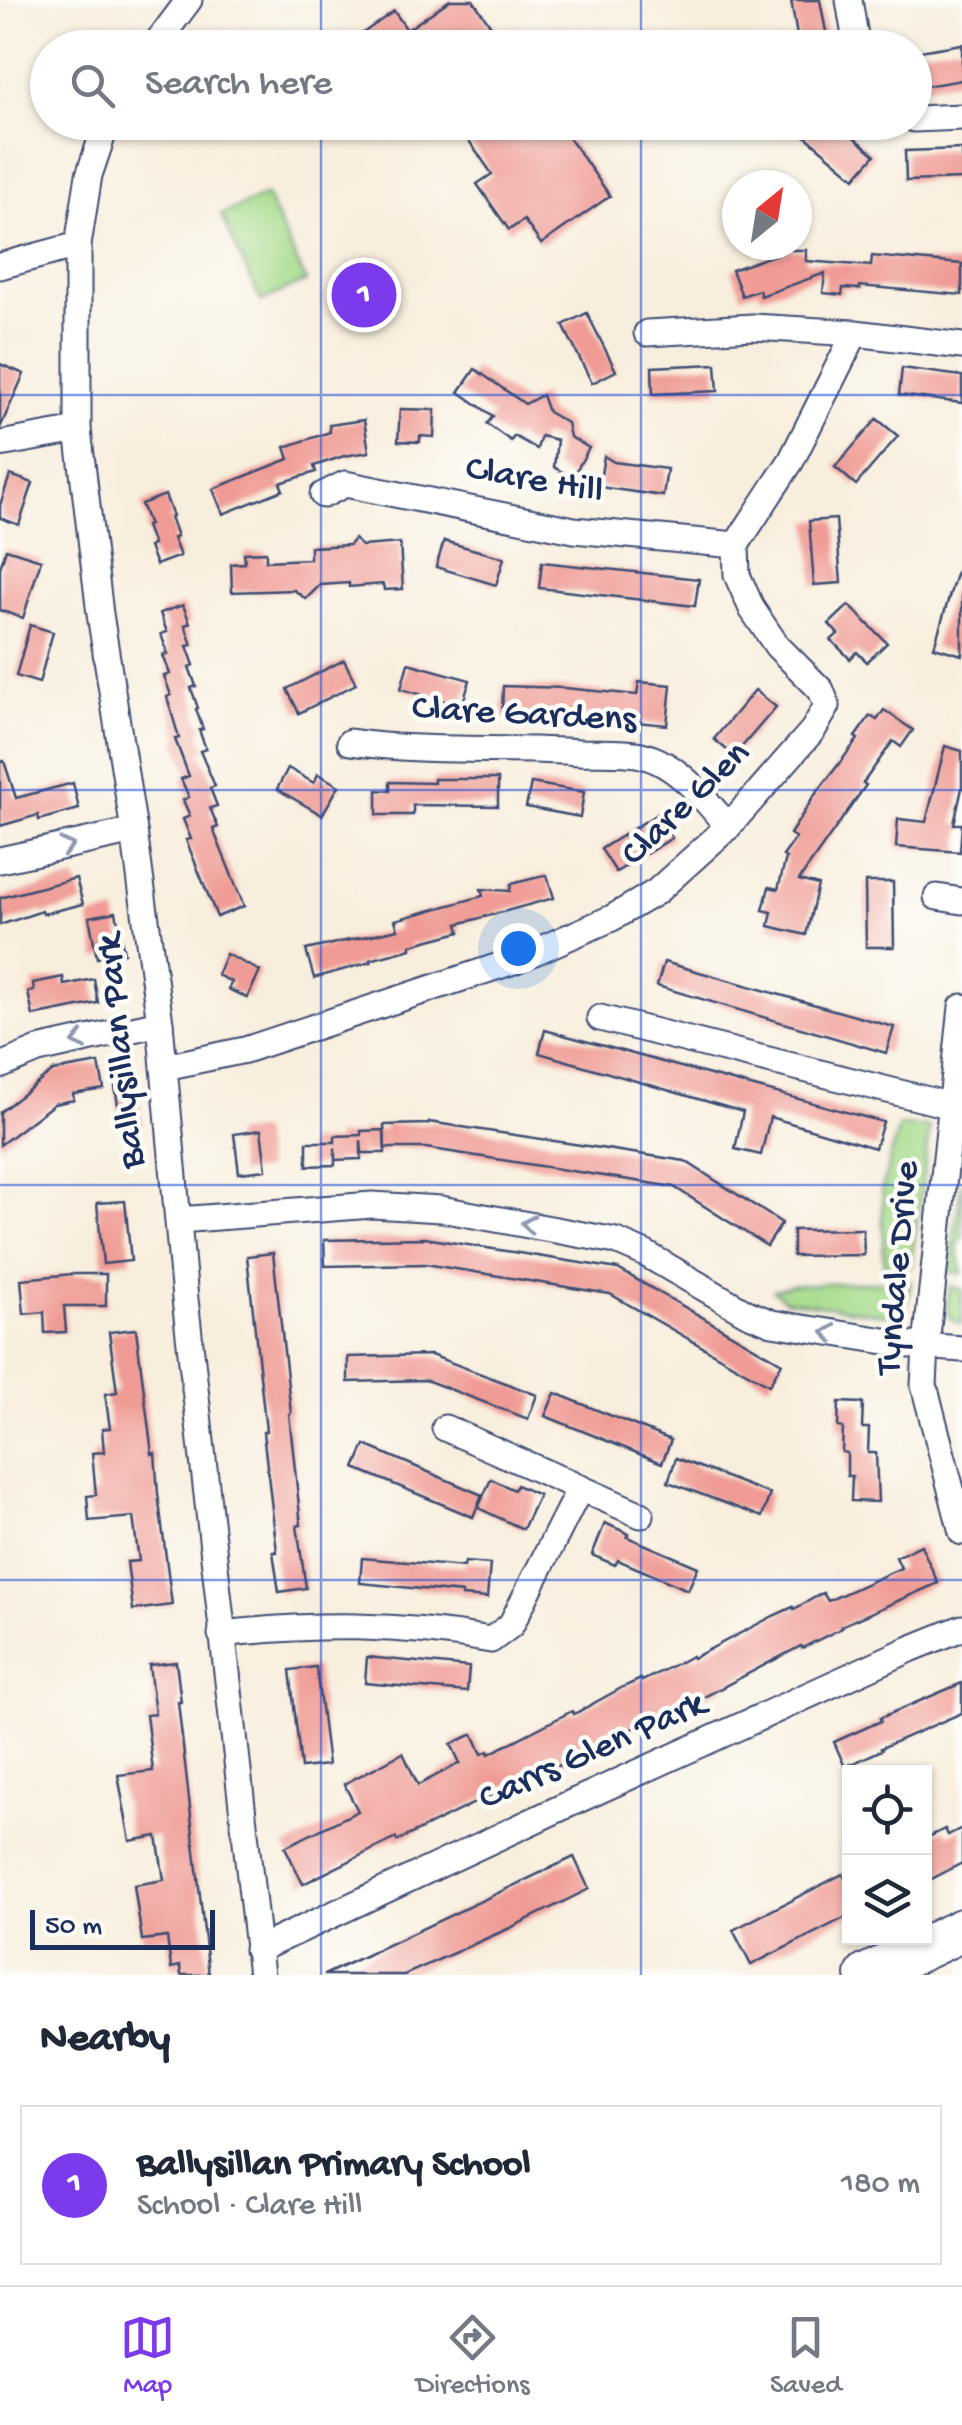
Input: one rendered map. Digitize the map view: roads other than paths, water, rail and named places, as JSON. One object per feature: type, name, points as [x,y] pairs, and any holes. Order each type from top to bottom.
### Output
[{"type":"highway","points":[[867,1975],[962,1930]]},
{"type":"street","points":[[166,30],[189,0]]},
{"type":"street","points":[[848,0],[854,30]]},
{"type":"street","points":[[932,118],[962,117]]},
{"type":"street","name":"Ballysillan Park","points":[[102,140],[90,175],[78,245],[78,430],[100,614],[160,1023],[184,1299],[259,1962]]},
{"type":"street","points":[[0,266],[78,245]]},
{"type":"street","points":[[646,333],[754,327],[855,333],[962,346]]},
{"type":"street","points":[[736,546],[790,462],[855,333]]},
{"type":"street","points":[[0,444],[78,430]]},
{"type":"street","name":"Clare Hill","points":[[323,495],[345,484],[574,530],[736,546]]},
{"type":"street","name":"Clare Glen","points":[[165,1068],[245,1050],[530,954],[612,918],[656,892],[728,827],[813,730],[827,706],[821,690],[777,646],[752,609],[737,575],[736,546]]},
{"type":"street","name":"Clare Gardens","points":[[350,742],[397,748],[642,755],[669,768],[708,802],[728,827]]},
{"type":"street","points":[[0,860],[134,831]]},
{"type":"street","name":"Tyndale Drive","points":[[962,1006],[924,1384],[962,1532]]},
{"type":"street","points":[[600,1018],[952,1106]]},
{"type":"street","points":[[0,1066],[38,1050],[160,1023]]},
{"type":"street","points":[[179,1220],[372,1206],[441,1209],[616,1240],[772,1323],[962,1349]]},
{"type":"street","points":[[445,1428],[642,1515]]},
{"type":"street","points":[[221,1634],[292,1626],[365,1626],[447,1632],[491,1640],[511,1625],[580,1488]]},
{"type":"street","name":"Carrs Glen Park","points":[[259,1962],[556,1810],[962,1628]]},
{"type":"place","name":"Ballysillan Primary School","points":[[364,295]]}]
